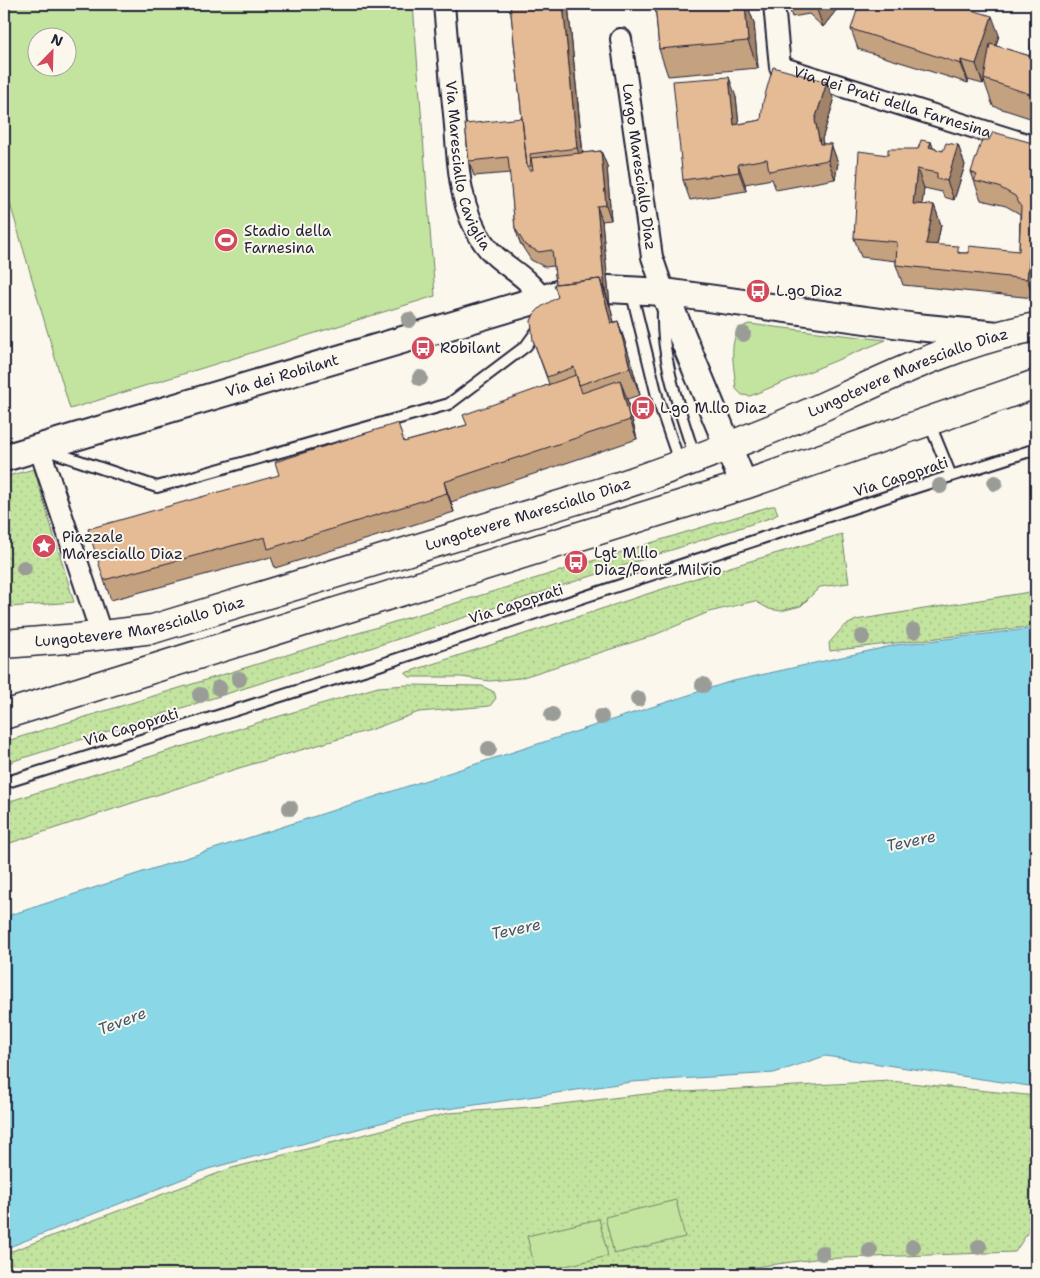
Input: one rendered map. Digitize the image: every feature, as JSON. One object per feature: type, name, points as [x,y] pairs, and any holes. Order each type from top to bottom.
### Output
[{"type":"main road","name":"Lungotevere Maresciallo Diaz","points":[[4,641],[102,636],[163,626],[602,492],[688,462],[779,426],[934,356],[998,335],[1036,326]]},
{"type":"main road","points":[[4,715],[744,485],[1036,384]]},
{"type":"street","name":"Via Maresciallo Caviglia","points":[[444,4],[459,168],[467,210],[476,232],[488,249],[526,279],[547,306]]},
{"type":"street","name":"Via dei Prati della Farnesina","points":[[774,4],[780,67],[1036,146]]},
{"type":"street","name":"Largo Maresciallo Diaz","points":[[621,39],[652,258],[664,292],[744,485]]},
{"type":"street","points":[[619,289],[664,292],[916,327],[998,335]]},
{"type":"street","name":"Via dei Robilant","points":[[4,458],[547,306]]},
{"type":"street","points":[[39,447],[102,636]]},
{"type":"lane","points":[[619,289],[658,400],[688,462]]},
{"type":"lane","name":"Largo Maresciallo Diaz","points":[[664,292],[664,349],[688,462]]},
{"type":"lane","points":[[39,447],[156,487],[449,404],[526,346],[537,332],[547,306]]},
{"type":"lane","points":[[929,421],[951,476]]},
{"type":"lane","name":"Via Capoprati","points":[[4,783],[370,668],[1036,449]]},
{"type":"green space","name":"Stadio della Farnesina","points":[[4,4],[413,4],[435,296],[70,409],[4,183]]},
{"type":"green space","points":[[749,324],[886,340],[750,396],[742,395],[736,389],[733,361],[736,334],[741,328]]},
{"type":"green space","points":[[34,469],[74,602],[9,607],[4,590],[4,477]]},
{"type":"green space","points":[[775,506],[778,514],[773,517],[318,665],[4,764],[4,742]]},
{"type":"green space","points":[[842,534],[849,583],[820,587],[801,606],[781,611],[769,609],[755,601],[709,612],[652,636],[520,678],[490,681],[461,677],[410,677],[405,673],[730,567]]},
{"type":"green space","points":[[1036,591],[1036,626],[830,651],[829,643],[843,627],[856,620]]},
{"type":"green space","points":[[407,685],[482,686],[494,692],[496,698],[490,706],[419,712],[373,729],[239,768],[4,845],[4,803],[263,721],[378,687]]},
{"type":"green space","points":[[890,1081],[1036,1096],[1036,1220],[1015,1252],[815,1259],[702,1274],[4,1274],[4,1254],[232,1168],[449,1113],[544,1106],[646,1094]]},
{"type":"green space","points":[[676,1200],[685,1237],[614,1254],[605,1217]]},
{"type":"green space","points":[[599,1219],[608,1256],[536,1273],[527,1236]]},
{"type":"water","name":"Tevere","points":[[1036,628],[1036,1087],[825,1056],[774,1073],[631,1082],[414,1114],[208,1169],[4,1249],[4,917],[729,682],[896,645]]},
{"type":"building","points":[[510,4],[563,4],[577,148],[530,154],[531,166],[527,166]]},
{"type":"building","points":[[655,4],[745,4],[748,41],[659,49]]},
{"type":"building","points":[[859,4],[952,4],[992,16],[976,64],[961,60],[961,64],[851,29]]},
{"type":"building","points":[[1035,4],[1036,96],[984,79],[990,44],[1030,56]]},
{"type":"building","points":[[773,67],[827,82],[815,120],[820,144],[831,144],[828,160],[769,171],[767,159],[738,164],[739,172],[683,180],[673,81],[729,77],[734,125],[761,120],[763,102]]},
{"type":"building","points":[[522,118],[529,170],[533,170],[531,158],[601,151],[606,205],[597,206],[605,291],[600,279],[556,284],[552,250],[539,252],[525,245],[515,228],[508,157],[469,161],[465,124]]},
{"type":"building","points":[[993,132],[1036,144],[1036,252],[1030,251],[1027,279],[896,265],[897,242],[854,238],[859,151],[888,155],[888,149],[918,149],[921,140],[931,142],[929,147],[943,151],[946,143],[958,145],[947,181],[937,178],[937,173],[917,169],[913,204],[934,205],[926,244],[958,246],[958,253],[969,253],[969,246],[1019,251],[1021,207],[1015,196],[999,187],[974,181],[977,175],[971,172],[982,140],[989,140]]},
{"type":"building","points":[[600,279],[611,324],[618,321],[630,368],[579,385],[574,367],[547,377],[533,340],[531,321],[534,314],[541,307],[558,297],[554,284]]},
{"type":"building","points":[[576,375],[582,393],[620,380],[630,420],[444,482],[447,493],[268,549],[265,537],[104,580],[88,529],[279,475],[275,462],[398,423],[404,442],[467,425],[463,415]]},
{"type":"place","name":"Stadio della Farnesina","points":[[226,240]]},
{"type":"place","name":"L.go Diaz","points":[[758,291]]},
{"type":"place","name":"Robilant","points":[[423,348]]},
{"type":"place","name":"L.go M.llo Diaz","points":[[643,408]]},
{"type":"place","name":"Piazzale Maresciallo Diaz","points":[[44,546]]},
{"type":"place","name":"Lgt M.llo Diaz/Ponte Milvio","points":[[576,562]]}]
